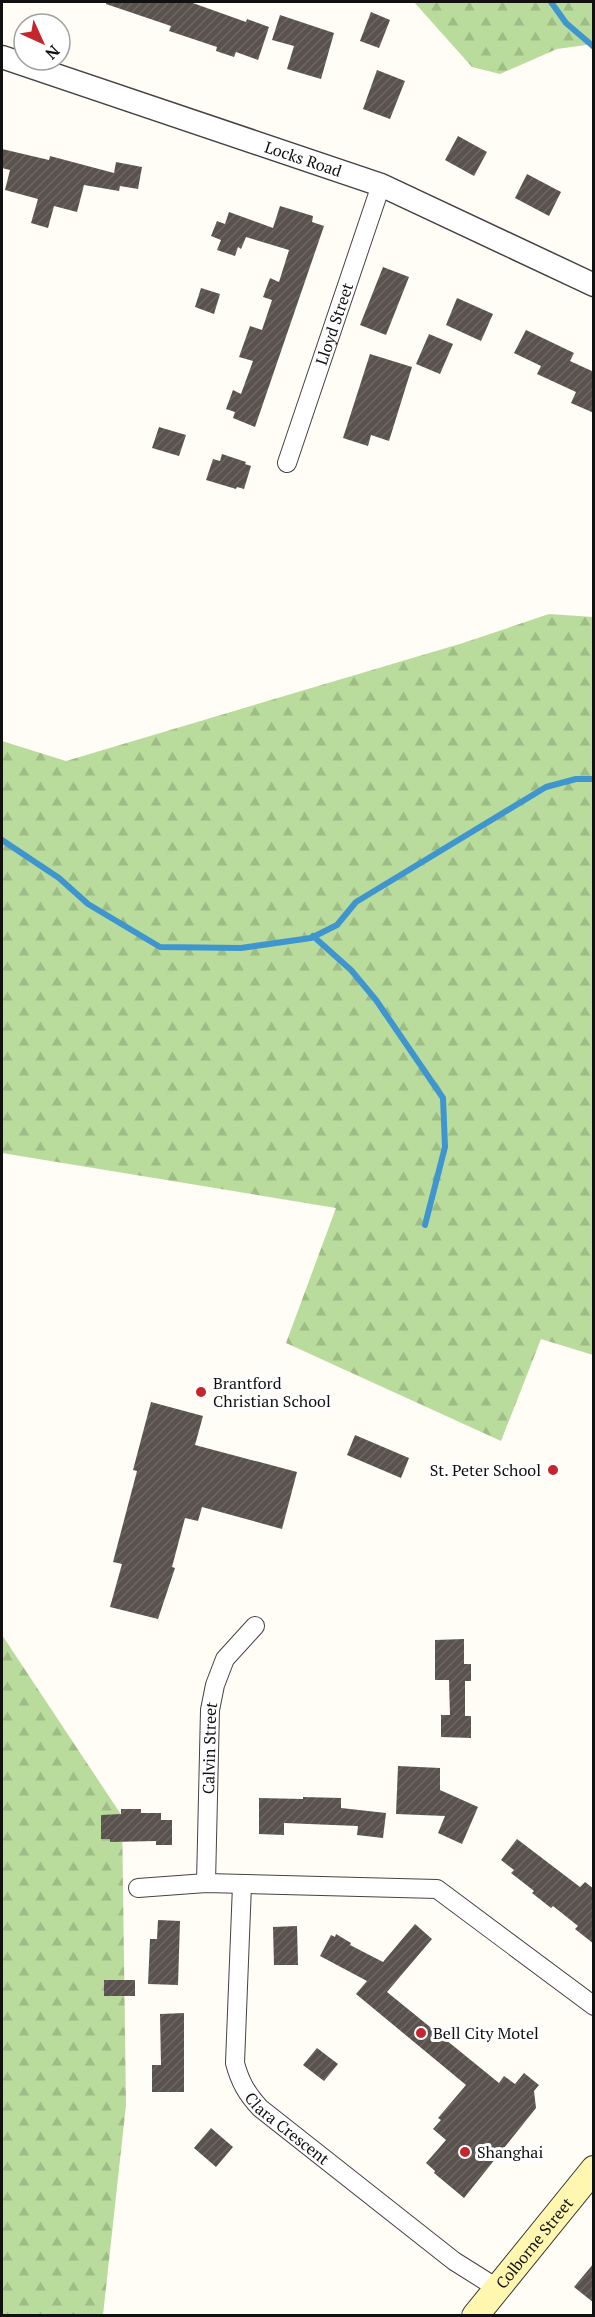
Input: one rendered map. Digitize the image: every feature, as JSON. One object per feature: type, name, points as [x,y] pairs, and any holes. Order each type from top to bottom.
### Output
[{"type":"main road","name":"Colborne Street","points":[[475,2316],[593,2171]]},
{"type":"street","name":"Locks Road","points":[[2,57],[381,185],[594,285]]},
{"type":"street","name":"Lloyd Street","points":[[287,463],[381,185]]},
{"type":"street","name":"Calvin Street","points":[[206,1883],[210,1710],[215,1685],[225,1659],[255,1626]]},
{"type":"street","points":[[138,1888],[206,1883],[437,1889],[594,2006]]},
{"type":"street","name":"Clara Crescent","points":[[242,1885],[235,2063],[240,2080],[249,2095],[260,2108],[445,2253],[497,2289]]},
{"type":"green space","points":[[414,2],[593,2],[593,44],[557,49],[500,74],[472,67]]},
{"type":"green space","points":[[549,614],[593,617],[593,1355],[541,1339],[501,1441],[286,1343],[336,1208],[2,1153],[2,741],[66,761],[463,643]]},
{"type":"green space","points":[[2,1635],[122,1816],[126,2105],[103,2315],[2,2315]]},
{"type":"building","points":[[106,2],[190,2],[246,22],[247,19],[269,27],[258,60],[236,52],[234,57],[216,51],[217,47],[169,31],[171,26],[106,4]]},
{"type":"building","points":[[371,12],[390,20],[379,48],[360,41]]},
{"type":"building","points":[[280,15],[334,33],[321,79],[287,69],[294,46],[272,40]]},
{"type":"building","points":[[377,70],[405,81],[390,119],[363,109]]},
{"type":"building","points":[[458,136],[487,152],[474,176],[445,160]]},
{"type":"building","points":[[2,149],[49,160],[50,156],[114,173],[116,162],[142,167],[138,189],[120,186],[119,191],[84,185],[77,212],[54,206],[48,228],[31,223],[38,199],[5,190],[10,170],[2,168]]},
{"type":"building","points":[[527,174],[561,192],[549,216],[515,198]]},
{"type":"building","points":[[280,206],[313,216],[312,222],[324,226],[255,427],[233,418],[235,412],[226,409],[233,390],[241,394],[253,361],[239,357],[250,326],[262,330],[272,300],[263,297],[270,278],[279,282],[289,250],[246,237],[241,249],[238,247],[235,256],[217,250],[221,240],[211,236],[217,221],[225,224],[229,212],[273,228]]},
{"type":"building","points":[[383,267],[409,277],[386,335],[360,325]]},
{"type":"building","points":[[201,288],[220,294],[214,314],[195,307]]},
{"type":"building","points":[[457,298],[493,314],[481,341],[446,325]]},
{"type":"building","points":[[526,330],[574,353],[570,361],[594,372],[594,413],[571,403],[576,392],[537,374],[541,366],[514,353]]},
{"type":"building","points":[[429,334],[453,344],[440,374],[416,364]]},
{"type":"building","points":[[370,354],[412,367],[389,441],[371,435],[368,446],[343,438]]},
{"type":"building","points":[[159,427],[186,435],[179,456],[152,448]]},
{"type":"building","points":[[222,454],[251,466],[244,489],[237,487],[236,489],[206,480],[213,459],[220,461]]},
{"type":"building","points":[[151,1402],[203,1416],[195,1445],[297,1472],[282,1529],[202,1507],[198,1521],[185,1518],[172,1567],[175,1568],[158,1619],[110,1607],[122,1564],[113,1562],[137,1471],[133,1470]]},
{"type":"building","points":[[355,1435],[409,1458],[401,1478],[347,1455]]},
{"type":"building","points":[[464,1639],[464,1664],[471,1664],[471,1681],[465,1681],[465,1716],[471,1716],[471,1738],[441,1737],[441,1715],[450,1715],[449,1680],[435,1680],[435,1640]]},
{"type":"building","points":[[398,1766],[440,1768],[440,1790],[478,1807],[462,1844],[438,1833],[445,1816],[396,1814]]},
{"type":"building","points":[[303,1797],[341,1798],[341,1808],[386,1813],[383,1838],[357,1835],[358,1826],[284,1823],[284,1835],[259,1834],[259,1798],[303,1799]]},
{"type":"building","points":[[121,1809],[141,1809],[141,1813],[161,1813],[161,1820],[172,1820],[172,1845],[156,1845],[156,1841],[110,1842],[110,1839],[101,1839],[101,1815],[121,1814]]},
{"type":"building","points":[[517,1839],[580,1887],[585,1882],[594,1889],[594,1944],[575,1929],[578,1926],[532,1893],[534,1891],[511,1873],[514,1870],[501,1860]]},
{"type":"building","points":[[158,1920],[180,1921],[178,1985],[148,1984],[150,1939],[157,1939]]},
{"type":"building","points":[[415,1924],[432,1939],[387,1992],[499,2083],[504,2076],[515,2084],[524,2073],[539,2085],[534,2091],[536,2108],[464,2198],[434,2173],[435,2171],[426,2163],[446,2140],[433,2129],[441,2120],[438,2118],[466,2085],[356,1994],[367,1981],[320,1956],[331,1935],[335,1937],[336,1934],[351,1943],[350,1945],[383,1962]]},
{"type":"building","points":[[297,1926],[298,1965],[274,1965],[273,1927]]},
{"type":"building","points":[[104,1980],[135,1980],[135,1996],[104,1996]]},
{"type":"building","points":[[184,2013],[184,2092],[152,2092],[152,2065],[161,2065],[160,2014]]},
{"type":"building","points":[[317,2048],[338,2064],[324,2081],[303,2065]]},
{"type":"building","points":[[211,2128],[233,2147],[216,2167],[194,2148]]},
{"type":"building","points":[[594,2263],[594,2303],[574,2287]]},
{"type":"waterway","points":[[551,2],[566,23],[594,47]]},
{"type":"waterway","points":[[2,840],[59,878],[88,904],[160,947],[241,948],[311,938],[337,925],[356,902],[546,787],[576,779],[594,779]]},
{"type":"waterway","points":[[313,936],[351,970],[376,1000],[443,1098],[445,1147],[425,1225]]},
{"type":"place","name":"Brantford Christian School","points":[[201,1392]]},
{"type":"place","name":"St. Peter School","points":[[553,1470]]},
{"type":"place","name":"Bell City Motel","points":[[421,2033]]},
{"type":"place","name":"Shanghai","points":[[465,2152]]}]
